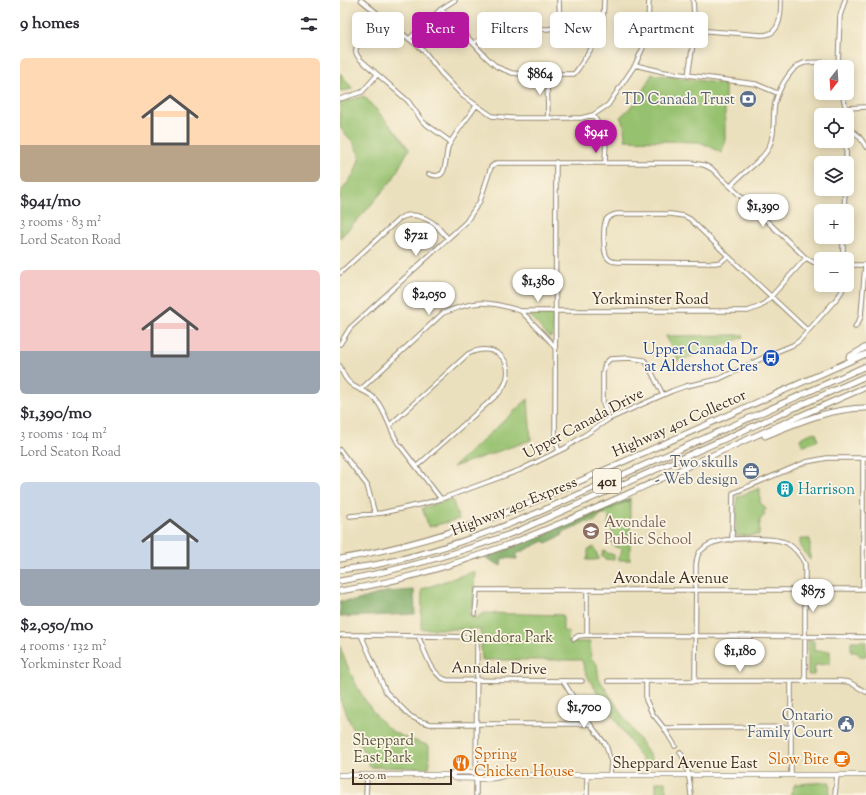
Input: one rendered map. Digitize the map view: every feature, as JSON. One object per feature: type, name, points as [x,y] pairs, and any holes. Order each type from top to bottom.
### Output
[{"type":"highway","points":[[822,372],[866,347]]},
{"type":"highway","name":"Highway 401 Collector","points":[[340,559],[379,552],[436,537],[504,514],[822,372],[866,354]]},
{"type":"highway","name":"Highway 401 Express","points":[[340,570],[379,564],[417,555],[463,541],[537,513],[866,366]]},
{"type":"highway","name":"Highway 401 Express","points":[[340,581],[393,570],[439,558],[518,531],[866,376]]},
{"type":"highway","name":"401","points":[[340,591],[411,576],[483,555],[538,533],[866,386]]},
{"type":"highway","points":[[668,475],[686,470],[764,436],[821,415],[847,409],[866,408]]},
{"type":"main road","name":"Sheppard Avenue East","points":[[340,774],[451,775],[454,778],[476,775],[500,778],[505,775],[866,775]]},
{"type":"street","points":[[361,0],[376,12]]},
{"type":"street","points":[[409,39],[441,9],[455,0]]},
{"type":"street","points":[[474,43],[490,32],[502,29],[548,29],[555,27],[558,23],[559,0]]},
{"type":"street","points":[[441,9],[492,64],[500,69],[522,74],[574,74],[602,32],[604,0]]},
{"type":"street","points":[[404,35],[427,54],[437,69],[460,94],[492,116],[504,118],[576,118],[593,115],[611,101],[635,65],[646,40],[649,0]]},
{"type":"street","points":[[693,0],[694,12]]},
{"type":"street","points":[[708,31],[767,35],[779,24],[781,19],[781,0]]},
{"type":"street","points":[[838,60],[840,16],[846,0]]},
{"type":"street","points":[[356,48],[358,58],[408,101],[423,122],[451,142]]},
{"type":"street","points":[[688,76],[692,48]]},
{"type":"street","points":[[731,186],[744,172],[761,159],[768,149],[772,139],[774,108],[777,93],[783,83],[798,66],[807,63],[814,63]]},
{"type":"street","points":[[635,65],[652,70],[688,76],[752,83],[777,93]]},
{"type":"street","points":[[547,74],[548,118]]},
{"type":"street","points":[[340,99],[362,92],[377,75]]},
{"type":"street","points":[[844,100],[847,108],[866,107]]},
{"type":"street","points":[[429,174],[434,176],[439,175],[444,171],[447,153],[451,142],[476,106]]},
{"type":"street","points":[[593,115],[604,133],[606,140],[605,162]]},
{"type":"street","points":[[854,132],[858,134],[866,147]]},
{"type":"street","points":[[340,344],[350,328],[466,222],[478,204],[490,169],[493,164],[501,162],[698,164],[712,169],[806,258],[814,261]]},
{"type":"street","points":[[556,162],[555,439],[559,451]]},
{"type":"street","points":[[728,256],[721,262],[715,263],[610,261],[604,251],[605,225],[608,218],[617,214],[680,215],[690,219],[808,331]]},
{"type":"street","points":[[340,274],[399,219],[406,215],[415,215],[432,222],[448,238]]},
{"type":"street","name":"Yorkminster Road","points":[[360,390],[443,313],[470,304],[484,302],[521,311],[748,311],[761,306],[806,258]]},
{"type":"street","points":[[854,264],[866,264],[861,316],[855,327]]},
{"type":"street","name":"Upper Canada Drive","points":[[350,516],[391,512],[441,499],[520,470],[566,448],[610,419],[686,386],[715,380],[793,345],[808,331],[838,298],[841,292]]},
{"type":"street","points":[[521,311],[550,341],[555,349]]},
{"type":"street","points":[[390,425],[468,354],[475,351],[488,349],[500,355],[506,362],[508,372],[507,378],[499,393],[417,466]]},
{"type":"street","points":[[610,419],[603,403],[603,372],[605,364],[610,359],[629,358],[644,360],[663,395]]},
{"type":"street","points":[[340,366],[346,379],[353,386],[375,398],[383,409],[398,443],[441,499]]},
{"type":"street","points":[[340,450],[367,485],[375,514]]},
{"type":"street","points":[[732,540],[733,493],[806,462],[827,458],[865,458],[865,589]]},
{"type":"street","points":[[695,681],[696,565],[699,553],[706,547],[720,541],[777,539],[789,544],[800,554],[805,564],[805,681]]},
{"type":"street","name":"Avondale Avenue","points":[[475,614],[477,590],[865,589]]},
{"type":"street","points":[[587,590],[587,635]]},
{"type":"street","points":[[340,635],[361,634],[475,637],[477,640],[476,795]]},
{"type":"street","points":[[361,634],[386,692],[410,716],[420,722],[430,724],[590,724]]},
{"type":"street","points":[[574,639],[578,636],[587,635],[866,637]]},
{"type":"street","name":"Anndale Drive","points":[[418,636],[434,671],[439,676],[447,680],[582,681]]},
{"type":"street","points":[[646,680],[646,700],[652,713],[664,728],[675,746]]},
{"type":"street","points":[[563,681],[590,724],[606,745],[611,762],[610,775]]},
{"type":"street","points":[[608,681],[846,681],[866,692]]},
{"type":"street","points":[[791,681],[791,775]]},
{"type":"street","points":[[664,728],[791,727]]},
{"type":"street","points":[[680,752],[684,758],[691,795]]},
{"type":"street","points":[[366,795],[367,775]]},
{"type":"street","points":[[587,775],[587,795]]},
{"type":"street","points":[[835,795],[837,775]]},
{"type":"green space","points":[[340,73],[353,89],[340,91]]},
{"type":"green space","points":[[652,74],[725,84],[725,143],[721,153],[699,142],[625,140],[624,126],[620,117],[635,102]]},
{"type":"green space","points":[[364,96],[398,134],[409,149],[393,179],[365,212],[340,238],[340,193],[354,174],[360,157],[353,142],[340,128],[340,103]]},
{"type":"green space","points":[[534,313],[547,313],[553,316],[552,336],[550,337],[547,335],[532,318],[531,316]]},
{"type":"green space","points":[[743,335],[744,337],[712,350],[678,361],[666,336]]},
{"type":"green space","points":[[528,399],[531,440],[453,467],[519,407]]},
{"type":"green space","points":[[814,432],[816,433],[818,439],[817,441],[802,445],[800,439]]},
{"type":"green space","points":[[760,488],[760,503],[766,510],[763,511],[763,513],[766,514],[760,520],[759,535],[736,536],[737,497]]},
{"type":"green space","points":[[630,498],[630,500],[587,520],[587,522],[569,531],[562,532],[563,535],[546,543],[544,541],[516,554],[517,559],[502,558],[501,566],[486,558]]},
{"type":"green space","points":[[452,499],[459,519],[429,527],[422,508]]},
{"type":"green space","points":[[630,500],[630,560],[618,560],[622,550],[612,544],[612,530],[608,524],[608,515],[602,514],[592,522],[587,522],[586,520]]},
{"type":"green space","points":[[800,539],[810,539],[810,560],[800,547]]},
{"type":"green space","points":[[594,547],[599,559],[586,560],[588,557],[588,550]]},
{"type":"green space","points":[[605,551],[614,555],[614,560],[604,559],[601,555],[603,554],[602,552]]},
{"type":"green space","name":"Glendora Park","points":[[475,571],[473,606],[469,610],[470,616],[476,618],[484,613],[563,615],[563,631],[569,632],[568,642],[590,642],[591,658],[597,664],[599,679],[656,765],[646,766],[590,681],[584,669],[582,660],[482,660],[480,629],[421,629],[422,589]]},
{"type":"green space","points":[[414,590],[415,614],[340,617],[340,601],[355,601],[385,592]]},
{"type":"green space","points":[[808,640],[814,641],[814,651],[830,651],[830,664],[815,665],[814,675],[808,675]]},
{"type":"green space","points":[[851,641],[866,641],[866,656],[860,656],[856,652],[851,652]]},
{"type":"green space","name":"Sheppard East Park","points":[[340,646],[360,692],[367,704],[383,723],[396,733],[429,746],[429,768],[370,767],[340,700]]},
{"type":"green space","points":[[656,782],[666,782],[666,795],[656,795]]},
{"type":"green space","points":[[829,782],[829,795],[790,795],[795,784]]},
{"type":"place","name":"TD Canada Trust","points":[[748,99]]},
{"type":"place","name":"Upper Canada Dr at Aldershot Cres","points":[[771,358]]},
{"type":"place","name":"Two skulls - Web design","points":[[751,471]]},
{"type":"place","name":"Harrison","points":[[785,489]]},
{"type":"place","name":"Avondale Public School","points":[[591,531]]},
{"type":"place","name":"Ontario Family Court","points":[[846,724]]},
{"type":"place","name":"Slow Bite","points":[[842,759]]},
{"type":"place","name":"Spring Chicken House","points":[[461,763]]}]
